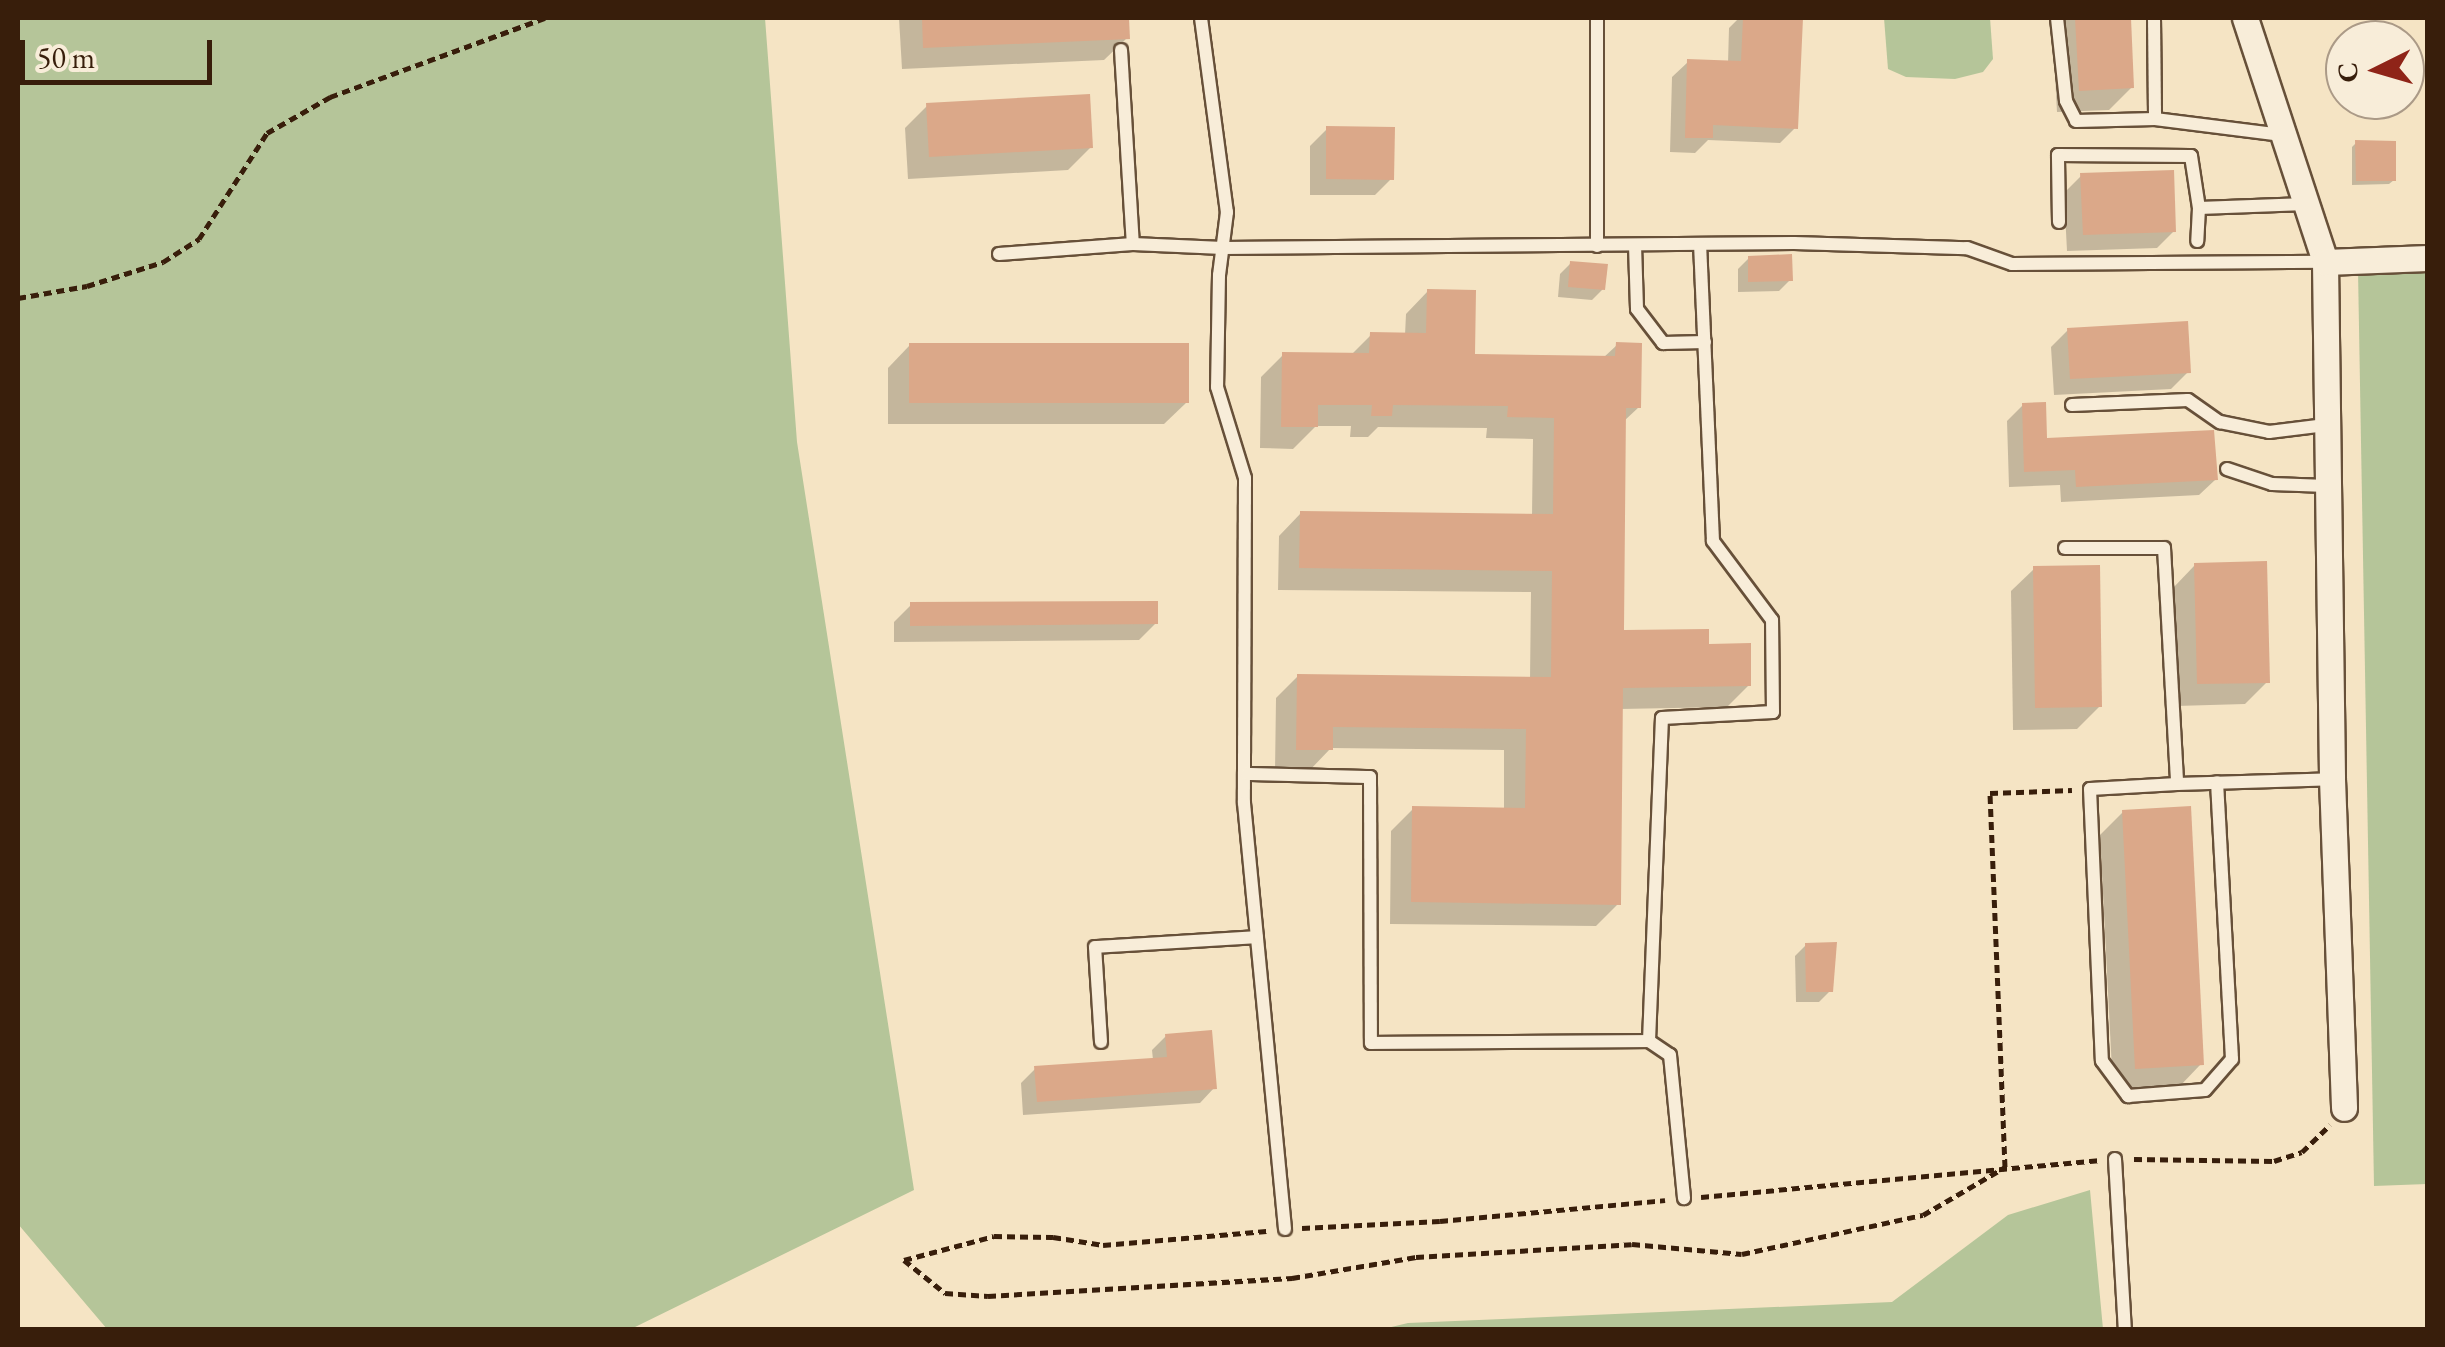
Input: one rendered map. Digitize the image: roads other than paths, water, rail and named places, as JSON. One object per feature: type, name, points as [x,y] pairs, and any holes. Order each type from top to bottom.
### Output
[{"type":"street","points":[[2245,18],[2325,262],[2332,779],[2344,1108]]},
{"type":"street","points":[[2325,262],[2428,258]]},
{"type":"lane","points":[[1201,18],[1227,212],[1217,387],[1245,478],[1244,803],[1285,1229]]},
{"type":"lane","points":[[1597,18],[1597,246]]},
{"type":"lane","points":[[2057,18],[2066,100],[2076,121],[2155,119],[2282,135]]},
{"type":"lane","points":[[2154,18],[2155,119]]},
{"type":"lane","points":[[1121,50],[1133,244]]},
{"type":"lane","points":[[2059,222],[2058,155],[2190,156],[2200,208],[2197,241]]},
{"type":"lane","points":[[2200,208],[2306,204]]},
{"type":"lane","points":[[998,254],[1133,244],[1223,248],[1700,244],[1967,248],[2012,264],[2325,262]]},
{"type":"lane","points":[[1649,1041],[1662,718],[1773,712],[1772,620],[1714,541],[1700,244]]},
{"type":"lane","points":[[1635,245],[1638,309],[1663,343],[1704,342]]},
{"type":"lane","points":[[2072,405],[2188,400],[2220,422],[2269,432],[2326,424]]},
{"type":"lane","points":[[2227,469],[2272,484],[2327,486]]},
{"type":"lane","points":[[2065,548],[2164,548],[2177,784]]},
{"type":"lane","points":[[1247,774],[1370,776],[1371,1043],[1649,1041],[1670,1055],[1684,1198]]},
{"type":"lane","points":[[2217,782],[2232,1059],[2204,1090],[2128,1096],[2102,1061],[2090,789],[2217,782],[2332,779]]},
{"type":"lane","points":[[1101,1042],[1095,947],[1258,937]]},
{"type":"lane","points":[[2115,1159],[2125,1330]]}]
